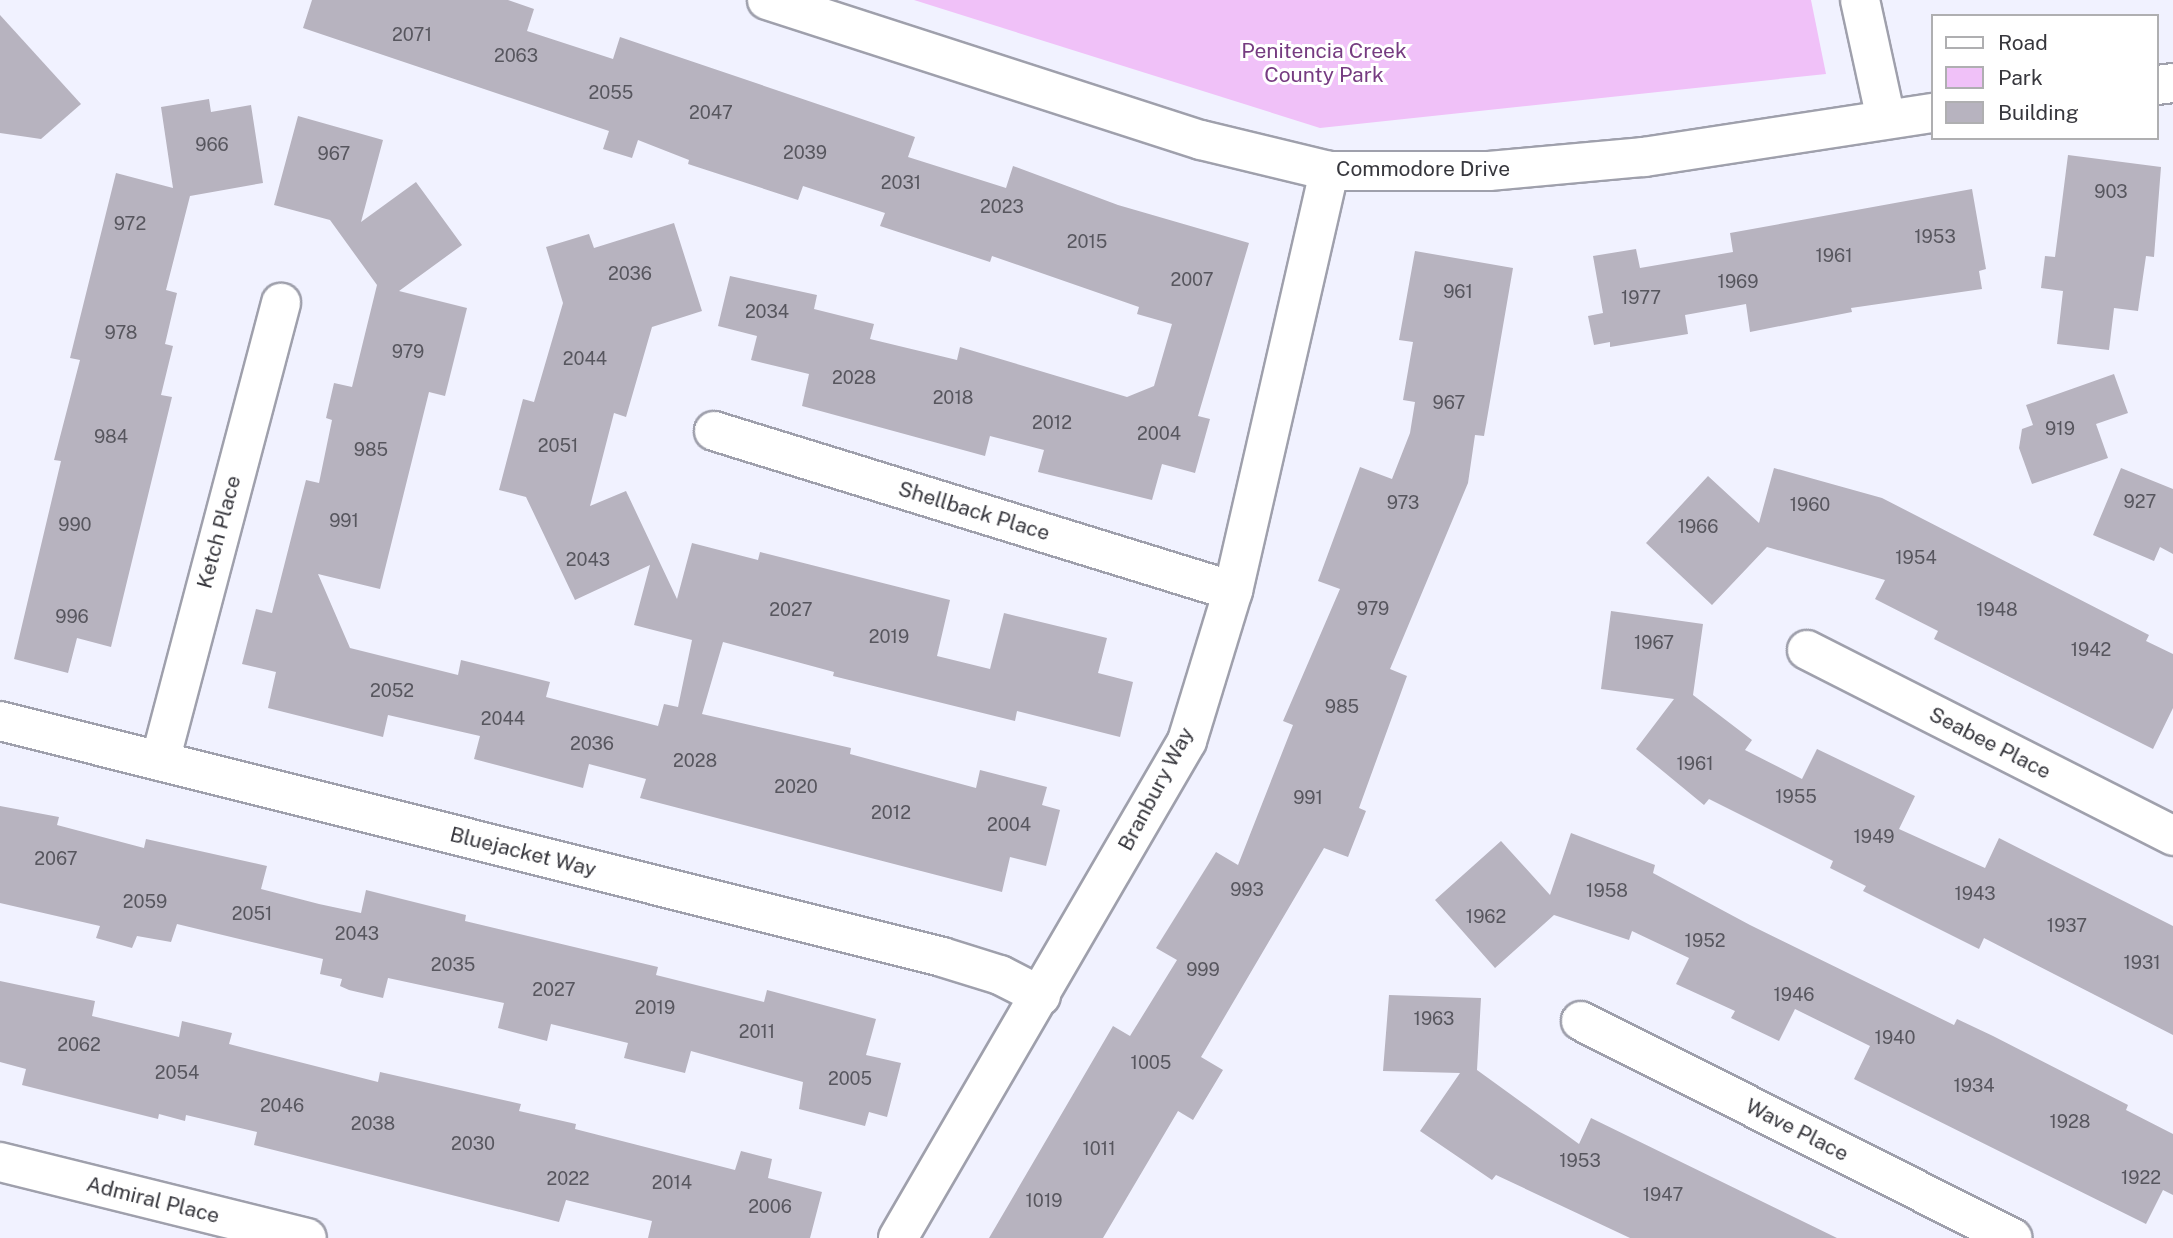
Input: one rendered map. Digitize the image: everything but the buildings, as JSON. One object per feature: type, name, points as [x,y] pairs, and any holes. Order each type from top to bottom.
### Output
[{"type":"street","name":"Commodore Drive","points":[[767,0],[1200,140],[1329,171],[1489,172],[1618,160],[1932,113]]},
{"type":"street","points":[[1860,0],[1886,120]]},
{"type":"street","name":"Branbury Way","points":[[898,1238],[1187,741],[1234,591],[1329,171]]},
{"type":"street","name":"Ketch Place","points":[[160,761],[281,303]]},
{"type":"street","name":"Shellback Place","points":[[714,432],[1234,591]]},
{"type":"street","name":"Seabee Place","points":[[1807,650],[2173,836]]},
{"type":"street","name":"Bluejacket Way","points":[[0,721],[942,957],[1000,975],[1041,996]]},
{"type":"street","name":"Wave Place","points":[[1581,1021],[2014,1238]]},
{"type":"street","name":"Admiral Place","points":[[0,1162],[307,1238]]},
{"type":"green space","name":"Penitencia Creek County Park","points":[[914,0],[1811,0],[1826,74],[1320,128]]}]
